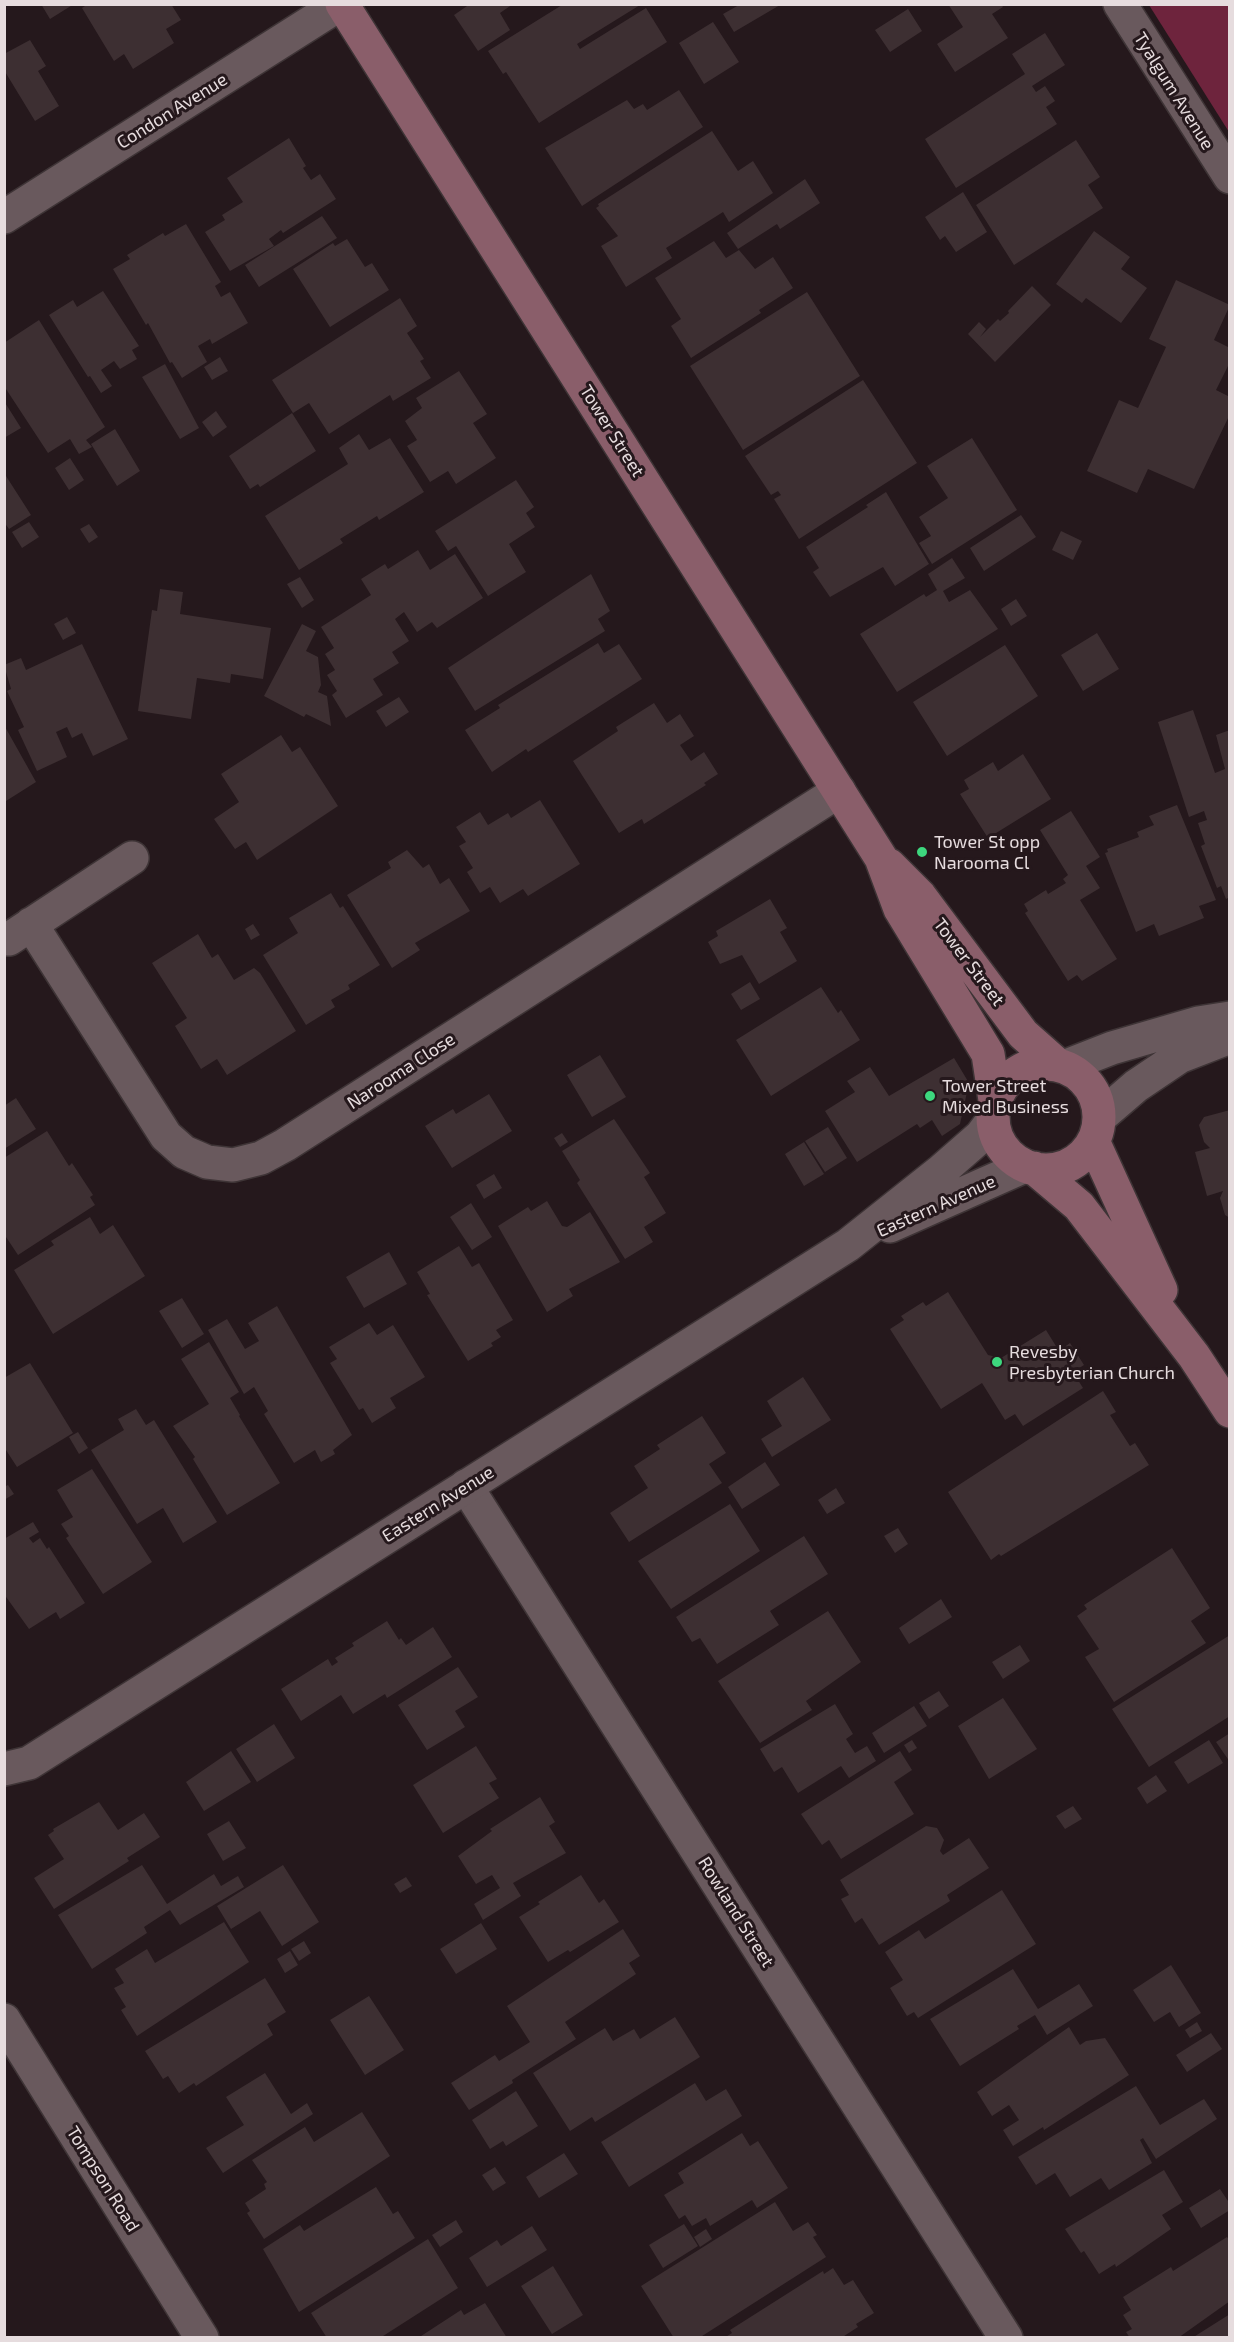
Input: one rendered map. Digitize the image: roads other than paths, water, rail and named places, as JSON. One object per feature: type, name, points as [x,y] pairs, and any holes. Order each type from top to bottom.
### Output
[{"type":"main road","name":"Tower Street","points":[[341,4],[881,858],[900,909],[988,1054],[994,1110]]},
{"type":"main road","name":"Tower Street","points":[[881,858],[920,896],[1023,1034],[1062,1065]]},
{"type":"main road","points":[[1030,1167],[1044,1171],[1064,1168],[1082,1158],[1097,1130],[1099,1104],[1091,1086],[1062,1065],[1038,1063],[1019,1070],[1005,1083],[994,1110],[997,1139],[1009,1155],[1030,1167],[1079,1206],[1194,1356],[1230,1411]]},
{"type":"main road","points":[[1097,1130],[1152,1272],[1194,1356]]},
{"type":"street","name":"Condon Avenue","points":[[4,217],[341,4]]},
{"type":"street","name":"Tyalgum Avenue","points":[[1119,4],[1230,177]]},
{"type":"street","name":"Narooma Close","points":[[132,858],[20,932],[166,1136],[184,1152],[207,1162],[233,1165],[261,1158],[285,1145],[839,791]]},
{"type":"street","points":[[1062,1065],[1198,1023],[1230,1018]]},
{"type":"street","points":[[1097,1130],[1136,1086],[1179,1057],[1230,1036]]},
{"type":"street","name":"Eastern Avenue","points":[[4,1794],[16,1766],[848,1245],[981,1136],[994,1110]]},
{"type":"street","name":"Eastern Avenue","points":[[848,1245],[1030,1167]]},
{"type":"street","name":"Rowland Street","points":[[466,1486],[1006,2337]]},
{"type":"street","name":"Tompson Road","points":[[4,2020],[202,2337]]},
{"type":"place","name":"Tower St opp Narooma Cl","points":[[922,852]]},
{"type":"place","name":"Tower Street Mixed Business","points":[[930,1096]]},
{"type":"place","name":"Revesby Presbyterian Church","points":[[997,1362]]}]
